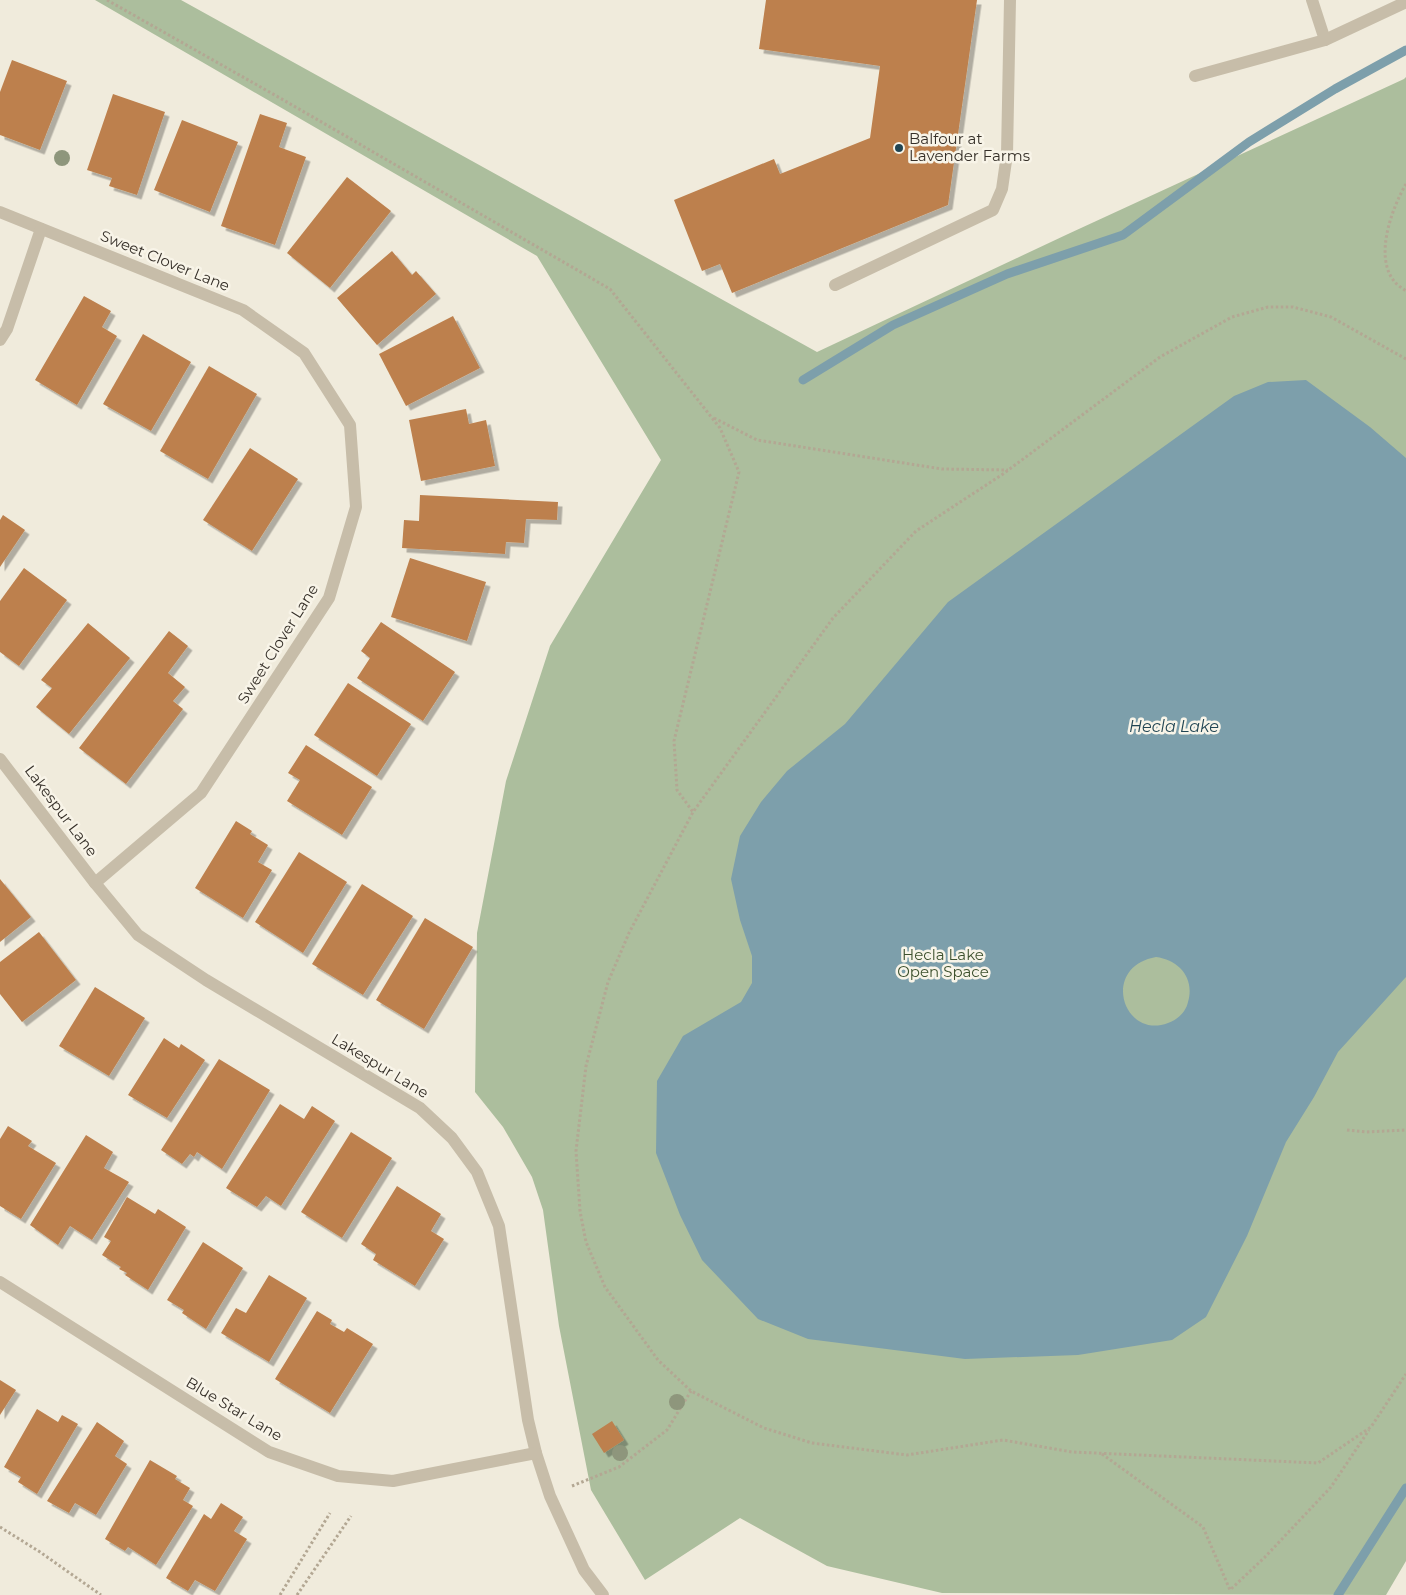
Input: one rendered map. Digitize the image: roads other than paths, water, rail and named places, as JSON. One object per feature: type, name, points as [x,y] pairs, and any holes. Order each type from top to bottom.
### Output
[{"type":"street","points":[[835,285],[993,210],[1002,189],[1007,154],[1010,0]]},
{"type":"street","points":[[1312,0],[1325,40]]},
{"type":"street","points":[[1195,76],[1325,40],[1406,2]]},
{"type":"street","name":"Sweet Clover Lane","points":[[0,212],[243,310],[304,353],[350,425],[356,508],[329,598],[201,793],[95,883]]},
{"type":"street","points":[[0,340],[7,329],[41,228]]},
{"type":"street","name":"Lakespur Lane","points":[[0,759],[95,883],[138,935],[206,980],[420,1108],[452,1138],[477,1172],[499,1226],[528,1420],[536,1453],[550,1496],[584,1570],[602,1595]]},
{"type":"street","name":"Blue Star Lane","points":[[0,1282],[269,1452],[338,1476],[393,1481],[536,1453]]},
{"type":"water","name":"Hecla Lake","points":[[1306,380],[1370,427],[1406,458],[1406,977],[1338,1052],[1314,1097],[1286,1142],[1247,1236],[1206,1317],[1172,1340],[1078,1355],[965,1359],[808,1339],[758,1319],[702,1260],[680,1215],[656,1153],[657,1081],[683,1036],[741,1002],[752,983],[752,956],[740,920],[731,879],[740,836],[761,802],[787,771],[845,724],[948,602],[1234,396],[1268,382]],"holes":[[[1156,957],[1178,966],[1183,972],[1187,978],[1190,993],[1185,1009],[1178,1018],[1168,1023],[1152,1025],[1139,1021],[1130,1012],[1124,1000],[1123,987],[1128,974],[1139,963]]]},
{"type":"waterway","points":[[803,380],[893,325],[1007,274],[1123,235],[1249,142],[1335,89],[1406,50]]},
{"type":"waterway","points":[[1338,1595],[1406,1488]]},
{"type":"place","name":"Balfour at Lavender Farms","points":[[899,148]]},
{"type":"park label","name":"Hecla Lake Open Space","points":[[943,964]]}]
